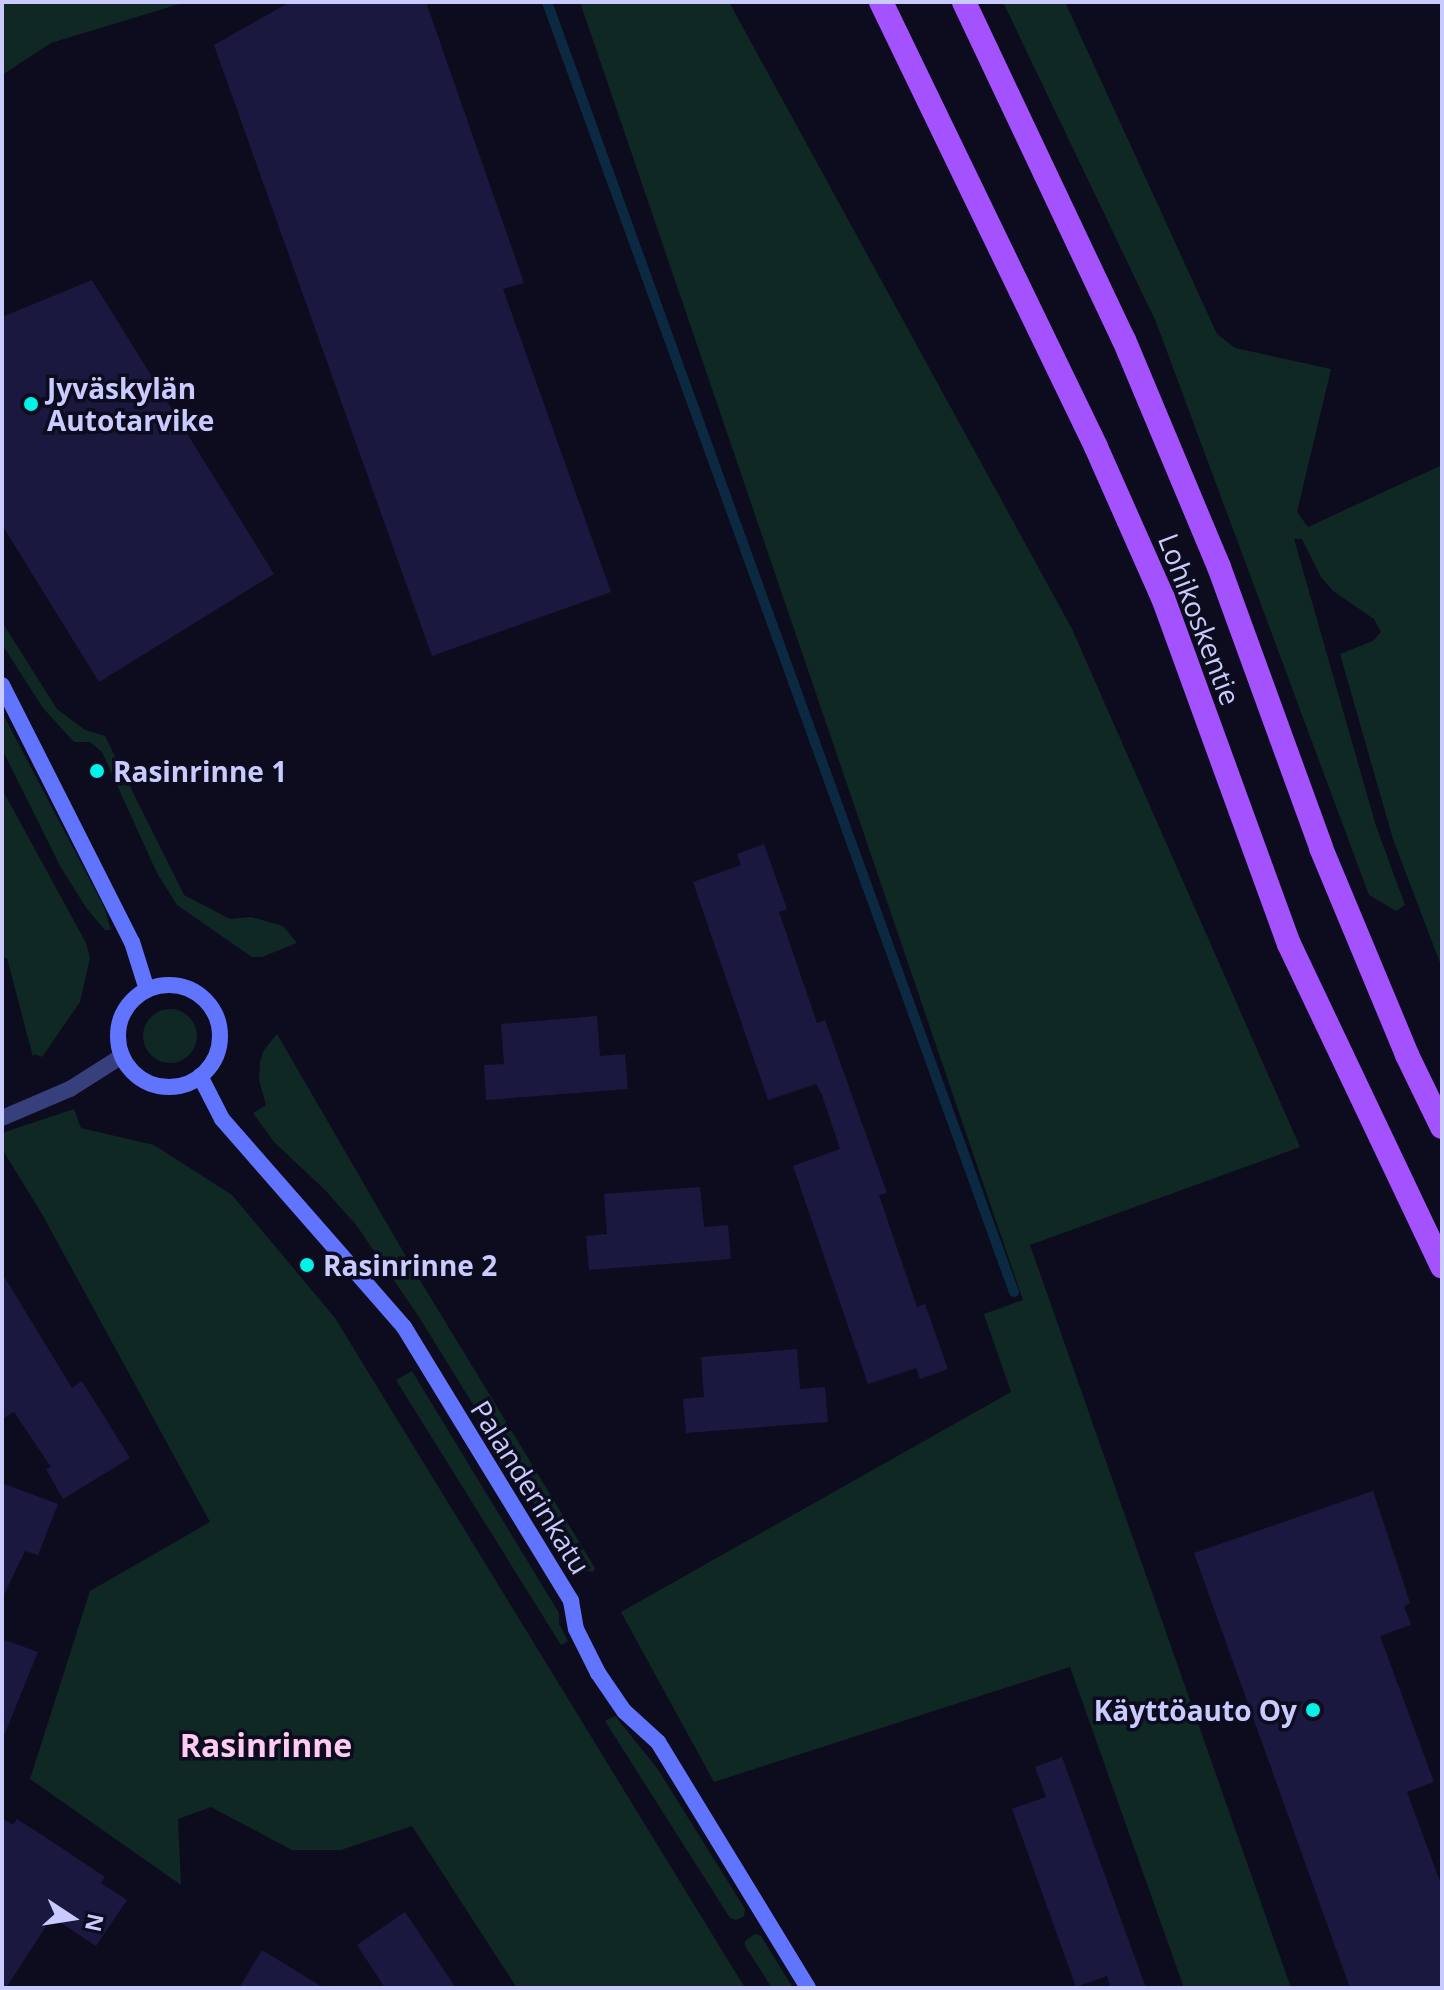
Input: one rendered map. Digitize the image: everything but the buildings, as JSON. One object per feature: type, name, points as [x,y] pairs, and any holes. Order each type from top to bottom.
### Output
[{"type":"main road","name":"Lohikoskentie","points":[[881,2],[1102,460],[1163,598],[1289,944],[1442,1266]]},
{"type":"main road","name":"Lohikoskentie","points":[[964,2],[1130,354],[1219,567],[1321,848],[1407,1055],[1442,1127]]},
{"type":"street","points":[[2,685],[129,935],[147,990]]},
{"type":"street","points":[[177,985],[192,990],[214,1012],[220,1029],[219,1046],[212,1063],[187,1084],[157,1085],[142,1079],[122,1056],[119,1041],[125,1011],[147,990],[177,985]]},
{"type":"street","points":[[2,1118],[70,1089],[122,1056]]},
{"type":"street","name":"Palanderinkatu","points":[[200,1076],[222,1119],[404,1327],[571,1601],[576,1629],[598,1673],[624,1711],[658,1742],[808,1988]]},
{"type":"green space","points":[[2,2],[186,2],[51,43],[2,75]]},
{"type":"green space","points":[[580,2],[729,2],[1072,629],[1300,1147],[1030,1245],[1291,1988],[1184,1988],[1070,1667],[714,1782],[621,1612],[1011,1392],[984,1314],[1023,1300]]},
{"type":"green space","points":[[1003,2],[1065,2],[1217,334],[1235,348],[1331,369],[1297,512],[1308,527],[1442,465],[1442,968],[1393,839],[1340,654],[1373,641],[1381,632],[1374,619],[1333,591],[1321,577],[1302,539],[1294,539],[1376,826],[1405,905],[1396,911],[1369,895],[1156,322]]},
{"type":"green space","points":[[2,622],[57,709],[85,730],[105,736],[184,895],[230,919],[251,917],[283,926],[297,943],[262,957],[252,957],[177,905],[157,873],[102,752],[90,742],[74,742],[43,708],[2,644]]},
{"type":"green space","points":[[2,712],[104,907],[111,930],[105,930],[87,909],[60,866],[2,749]]},
{"type":"green space","points":[[2,789],[86,943],[90,958],[80,1002],[42,1057],[35,1054],[33,1057],[7,958],[2,958]]},
{"type":"green space","points":[[170,1009],[189,1017],[197,1036],[189,1055],[170,1063],[151,1055],[143,1036],[151,1017]]},
{"type":"green space","points":[[277,1034],[415,1272],[595,1568],[593,1572],[574,1568],[419,1317],[357,1226],[325,1190],[274,1142],[253,1113],[266,1105],[259,1080],[260,1061],[264,1050]]},
{"type":"green space","points":[[74,1109],[81,1128],[154,1145],[232,1195],[335,1318],[745,1988],[517,1988],[412,1826],[341,1850],[292,1850],[211,1807],[178,1819],[181,1885],[30,1779],[90,1591],[210,1522],[42,1214],[2,1149],[2,1133]]},
{"type":"green space","points":[[412,1371],[559,1613],[559,1624],[568,1641],[561,1645],[396,1380]]},
{"type":"green space","points":[[615,1716],[657,1768],[745,1909],[744,1916],[736,1920],[730,1918],[605,1721]]},
{"type":"green space","points":[[755,1934],[761,1936],[793,1988],[772,1988],[745,1946],[745,1941]]},
{"type":"waterway","points":[[547,2],[1014,1292]]},
{"type":"place","name":"Jyväskylän Autotarvike","points":[[31,404]]},
{"type":"place","name":"Rasinrinne 1","points":[[97,771]]},
{"type":"place","name":"Rasinrinne 2","points":[[307,1265]]},
{"type":"place","name":"Käyttöauto Oy","points":[[1313,1710]]},
{"type":"district","name":"Rasinrinne","points":[[266,1745]]}]
